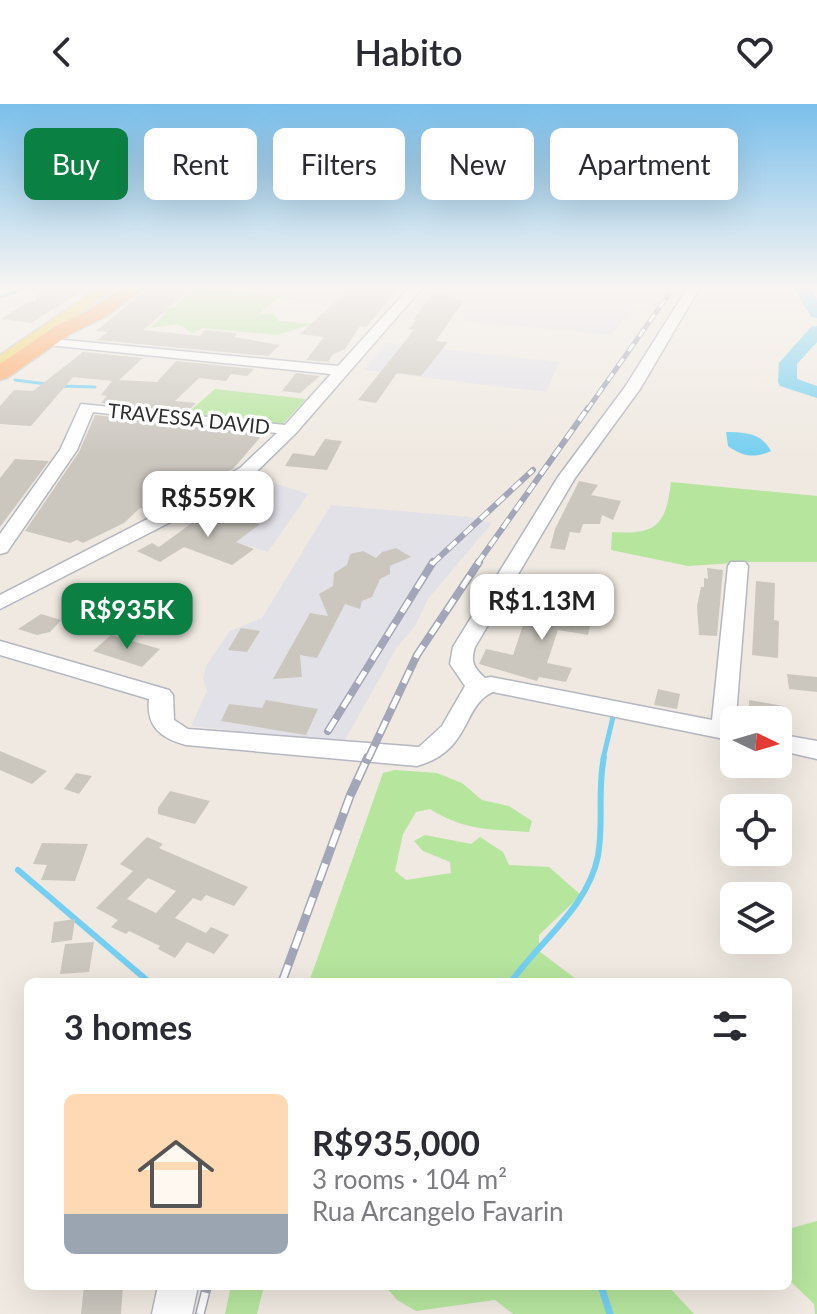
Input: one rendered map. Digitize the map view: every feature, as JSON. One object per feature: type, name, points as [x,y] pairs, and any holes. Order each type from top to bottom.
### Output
[{"type":"highway","points":[[0,363],[2,356],[20,343]]},
{"type":"highway","points":[[0,374],[43,343]]},
{"type":"main road","points":[[0,363],[28,343]]},
{"type":"street","points":[[123,343],[343,371]]},
{"type":"street","points":[[0,603],[197,501],[246,472],[290,430],[367,343]]},
{"type":"street","points":[[480,687],[460,666],[459,657],[567,477],[632,389],[660,343]]},
{"type":"street","name":"TRAVESSA DAVID","points":[[0,548],[68,450],[87,407],[290,430]]},
{"type":"street","points":[[730,706],[738,566]]},
{"type":"street","points":[[0,648],[161,695],[160,721],[166,730],[186,737],[417,757],[431,753],[450,736],[472,692],[480,687],[505,685],[720,730]]},
{"type":"street","points":[[792,745],[817,750]]},
{"type":"street","points":[[172,1314],[177,1290]]},
{"type":"shaded area","points":[[386,343],[559,362],[546,392],[364,370]]},
{"type":"shaded area","points":[[258,478],[308,494],[268,552],[184,525]]},
{"type":"shaded area","points":[[331,505],[469,517],[492,523],[428,599],[415,626],[397,647],[343,744],[191,726],[207,691],[203,679],[206,666],[230,631],[262,618]]},
{"type":"green space","points":[[215,389],[306,399],[281,426],[184,416]]},
{"type":"green space","points":[[671,482],[817,496],[817,562],[688,566],[611,550],[612,532],[639,532],[656,525],[666,509]]},
{"type":"green space","points":[[395,770],[437,773],[462,783],[482,800],[509,806],[532,821],[529,832],[502,830],[466,825],[430,809],[416,812],[403,834],[395,871],[406,880],[451,873],[450,862],[423,851],[414,841],[425,835],[471,844],[480,837],[503,852],[509,865],[549,867],[581,895],[539,935],[539,951],[575,978],[310,978],[383,773]]},
{"type":"green space","points":[[817,1221],[817,1314],[814,1304],[792,1283],[792,1228]]},
{"type":"green space","points":[[230,1290],[263,1290],[257,1314],[225,1314]]},
{"type":"green space","points":[[388,1290],[672,1290],[694,1314],[513,1314],[495,1300],[416,1311],[397,1300]]},
{"type":"water","points":[[726,432],[758,437],[771,451],[754,456],[738,452],[728,446]]},
{"type":"building","points":[[134,343],[280,345],[268,356]]},
{"type":"building","points":[[319,343],[349,343],[345,349],[332,355],[328,362],[306,360]]},
{"type":"building","points":[[403,343],[447,343],[421,376],[397,373],[376,403],[358,400]]},
{"type":"building","points":[[83,352],[143,358],[119,380],[157,382],[176,361],[254,369],[247,376],[231,374],[226,381],[199,378],[175,401],[196,403],[187,412],[101,403],[107,396],[101,395],[112,381],[73,377],[31,426],[0,424],[0,406],[14,390],[33,391]]},
{"type":"building","points":[[296,373],[320,376],[300,393],[282,391]]},
{"type":"building","points":[[95,415],[263,434],[233,469],[197,485],[187,483],[178,492],[165,490],[148,509],[140,508],[124,523],[83,543],[77,540],[70,543],[25,531],[79,452]]},
{"type":"building","points":[[325,439],[342,441],[327,470],[285,466],[293,453],[314,456]]},
{"type":"building","points":[[15,459],[49,461],[0,527],[0,478]]},
{"type":"building","points":[[579,481],[598,485],[591,495],[621,501],[613,520],[602,515],[600,524],[583,524],[580,533],[570,532],[565,550],[550,548],[555,529]]},
{"type":"building","points":[[211,509],[260,524],[236,542],[254,549],[232,565],[184,547],[160,562],[137,551],[152,543],[159,547]]},
{"type":"building","points":[[396,548],[411,557],[390,566],[390,574],[380,579],[372,597],[362,601],[360,609],[345,604],[317,658],[300,655],[302,677],[273,679],[310,613],[328,616],[319,594],[333,586],[334,573],[347,565],[350,554],[363,551],[376,558],[382,552]]},
{"type":"building","points":[[707,568],[723,570],[717,636],[699,635],[697,606],[704,578],[708,579]]},
{"type":"building","points":[[756,581],[775,583],[774,620],[779,621],[778,658],[752,655]]},
{"type":"building","points":[[543,599],[594,607],[588,635],[558,630],[547,663],[572,668],[566,682],[539,677],[537,681],[479,664],[486,649],[513,655],[524,622],[535,624]]},
{"type":"building","points":[[79,603],[115,613],[101,626],[65,616]]},
{"type":"building","points":[[41,614],[61,620],[50,632],[37,635],[18,629]]},
{"type":"building","points":[[241,628],[260,631],[247,652],[228,650]]},
{"type":"building","points":[[111,635],[160,649],[142,667],[93,651]]},
{"type":"building","points":[[787,674],[817,677],[817,692],[789,689]]},
{"type":"building","points":[[658,689],[680,694],[677,709],[654,705]]},
{"type":"building","points":[[266,700],[318,709],[306,735],[221,721],[229,704],[262,708]]},
{"type":"building","points":[[749,700],[784,706],[749,706]]},
{"type":"building","points":[[0,751],[47,771],[32,784],[0,770]]},
{"type":"building","points":[[76,773],[92,776],[79,794],[64,789]]},
{"type":"building","points":[[170,791],[210,801],[195,824],[158,814],[158,808]]},
{"type":"building","points":[[147,837],[163,844],[159,848],[248,887],[234,906],[206,895],[201,901],[193,898],[175,918],[206,933],[211,927],[229,935],[214,954],[187,942],[175,958],[158,949],[160,946],[129,931],[126,934],[111,927],[118,920],[96,908],[133,871],[120,864]],"holes":[[[148,878],[176,891],[156,913],[127,899]]]},
{"type":"building","points":[[42,843],[88,844],[75,881],[41,880],[47,865],[33,864]]},
{"type":"building","points":[[75,919],[72,940],[51,943],[54,922]]},
{"type":"building","points":[[94,942],[89,972],[60,974],[65,944]]},
{"type":"building","points":[[84,1290],[123,1290],[121,1314],[81,1314]]},
{"type":"waterway","points":[[806,343],[788,363],[787,382],[817,392]]},
{"type":"waterway","points":[[15,380],[46,384]]},
{"type":"waterway","points":[[60,386],[95,387]]},
{"type":"waterway","points":[[603,759],[613,717]]},
{"type":"waterway","points":[[514,978],[562,923],[593,874],[600,844],[604,757]]},
{"type":"waterway","points":[[18,870],[144,978]]},
{"type":"waterway","points":[[602,1290],[610,1314]]},
{"type":"railway","points":[[587,410],[634,343]]},
{"type":"railway","points":[[477,564],[588,408]]},
{"type":"railway","points":[[432,564],[533,470]]},
{"type":"railway","points":[[328,731],[433,562]]},
{"type":"railway","points":[[368,759],[417,655],[479,562]]},
{"type":"railway","points":[[283,978],[350,796],[368,757]]},
{"type":"railway","points":[[200,1314],[206,1290]]}]
